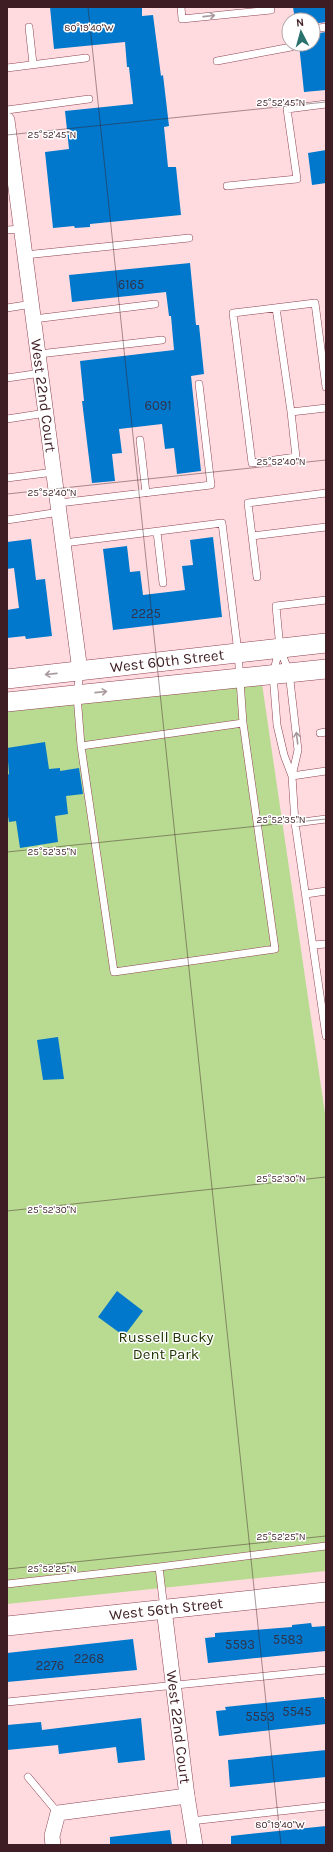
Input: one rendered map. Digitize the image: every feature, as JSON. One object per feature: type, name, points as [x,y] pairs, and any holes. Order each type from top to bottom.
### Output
[{"type":"street","name":"West 22nd Court","points":[[7,120],[14,229],[25,255],[60,508],[80,671]]},
{"type":"street","name":"West 60th Street","points":[[7,679],[326,643]]},
{"type":"street","name":"West 60th Street","points":[[7,702],[326,669]]},
{"type":"street","name":"West 56th Street","points":[[7,1626],[326,1592]]},
{"type":"street","name":"West 22nd Court","points":[[164,1609],[187,1796],[195,1845]]},
{"type":"street","points":[[52,1845],[52,1836],[58,1812],[187,1796]]},
{"type":"lane","points":[[181,7],[182,19],[271,10],[270,7]]},
{"type":"lane","points":[[29,27],[33,64]]},
{"type":"lane","points":[[217,61],[281,49]]},
{"type":"lane","points":[[7,68],[86,58]]},
{"type":"lane","points":[[7,110],[89,99]]},
{"type":"lane","points":[[227,186],[297,179],[287,109],[326,104]]},
{"type":"lane","points":[[25,255],[189,238]]},
{"type":"lane","points":[[276,308],[296,457],[252,463],[233,313],[315,303],[326,387]]},
{"type":"lane","points":[[7,308],[33,311],[155,304]]},
{"type":"lane","points":[[39,354],[162,340]]},
{"type":"lane","points":[[7,378],[41,373]]},
{"type":"lane","points":[[7,520],[60,508],[146,493],[211,485],[199,384]]},
{"type":"lane","points":[[291,412],[326,408]]},
{"type":"lane","points":[[7,419],[47,413]]},
{"type":"lane","points":[[140,440],[146,493]]},
{"type":"lane","points":[[7,478],[55,472]]},
{"type":"lane","points":[[257,577],[248,503],[326,493]]},
{"type":"lane","points":[[64,543],[222,523],[238,652],[243,723],[275,949],[114,972],[81,746],[77,695],[80,671]]},
{"type":"lane","points":[[252,536],[326,527]]},
{"type":"lane","points":[[157,532],[163,583]]},
{"type":"lane","points":[[292,776],[284,755],[277,725],[281,673],[276,606],[326,600]]},
{"type":"lane","points":[[280,648],[281,673],[298,750],[292,776],[295,823],[326,1036]]},
{"type":"lane","points":[[81,746],[243,723]]},
{"type":"lane","points":[[292,776],[326,771]]},
{"type":"lane","points":[[295,823],[326,819]]},
{"type":"lane","points":[[306,894],[326,891]]},
{"type":"lane","points":[[313,946],[326,944]]},
{"type":"lane","points":[[7,1584],[326,1546]]},
{"type":"lane","points":[[159,1566],[164,1609]]},
{"type":"lane","points":[[7,1702],[326,1670]]},
{"type":"lane","points":[[28,1777],[58,1812]]},
{"type":"lane","points":[[191,1821],[326,1806]]},
{"type":"green space","name":"Russell Bucky Dent Park","points":[[260,670],[326,1120],[326,1571],[7,1604],[7,700]]},
{"type":"building","points":[[50,7],[142,7],[142,16],[153,15],[161,76],[163,75],[169,126],[164,127],[168,167],[176,167],[181,215],[90,224],[90,227],[75,228],[74,226],[53,228],[45,152],[69,149],[65,111],[133,104],[129,67],[127,67],[125,42],[54,49]]},
{"type":"building","points":[[293,7],[326,7],[326,22],[321,23],[321,12],[294,12]]},
{"type":"building","points":[[326,32],[326,90],[304,92],[300,52],[321,52],[321,33]]},
{"type":"building","points":[[326,150],[326,183],[312,185],[308,153]]},
{"type":"building","points":[[190,263],[196,325],[199,325],[204,374],[191,376],[201,471],[177,474],[174,448],[165,449],[162,424],[119,429],[122,453],[112,454],[115,481],[92,483],[82,401],[84,401],[80,361],[174,350],[171,316],[169,316],[166,292],[72,302],[69,275]]},
{"type":"building","points":[[213,537],[222,617],[113,630],[103,549],[127,546],[130,572],[140,571],[143,595],[185,590],[182,566],[193,565],[190,540]]},
{"type":"building","points":[[31,539],[36,580],[45,579],[52,636],[26,639],[25,636],[7,638],[7,610],[19,608],[14,568],[7,569],[7,542]]},
{"type":"building","points":[[45,742],[49,769],[60,768],[60,771],[79,768],[83,794],[66,796],[68,814],[55,816],[58,842],[20,848],[16,821],[9,822],[7,810],[7,775],[9,774],[7,748]]},
{"type":"building","points":[[58,1037],[64,1079],[43,1080],[37,1040]]},
{"type":"building","points":[[117,1291],[143,1311],[124,1336],[98,1317]]},
{"type":"building","points":[[311,1623],[312,1627],[326,1626],[326,1651],[208,1663],[205,1638],[215,1637],[215,1633],[292,1627],[292,1625]]},
{"type":"building","points":[[133,1639],[137,1670],[7,1682],[7,1653]]},
{"type":"building","points":[[324,1697],[324,1699],[326,1699],[326,1724],[219,1736],[216,1711],[226,1710],[225,1707]]},
{"type":"building","points":[[141,1718],[145,1760],[118,1763],[116,1747],[59,1754],[58,1745],[7,1750],[7,1725],[41,1722],[42,1730]]},
{"type":"building","points":[[326,1750],[326,1777],[230,1787],[228,1760]]},
{"type":"building","points":[[326,1826],[326,1845],[231,1845],[231,1836]]},
{"type":"building","points":[[170,1830],[172,1845],[110,1845],[110,1837]]}]
